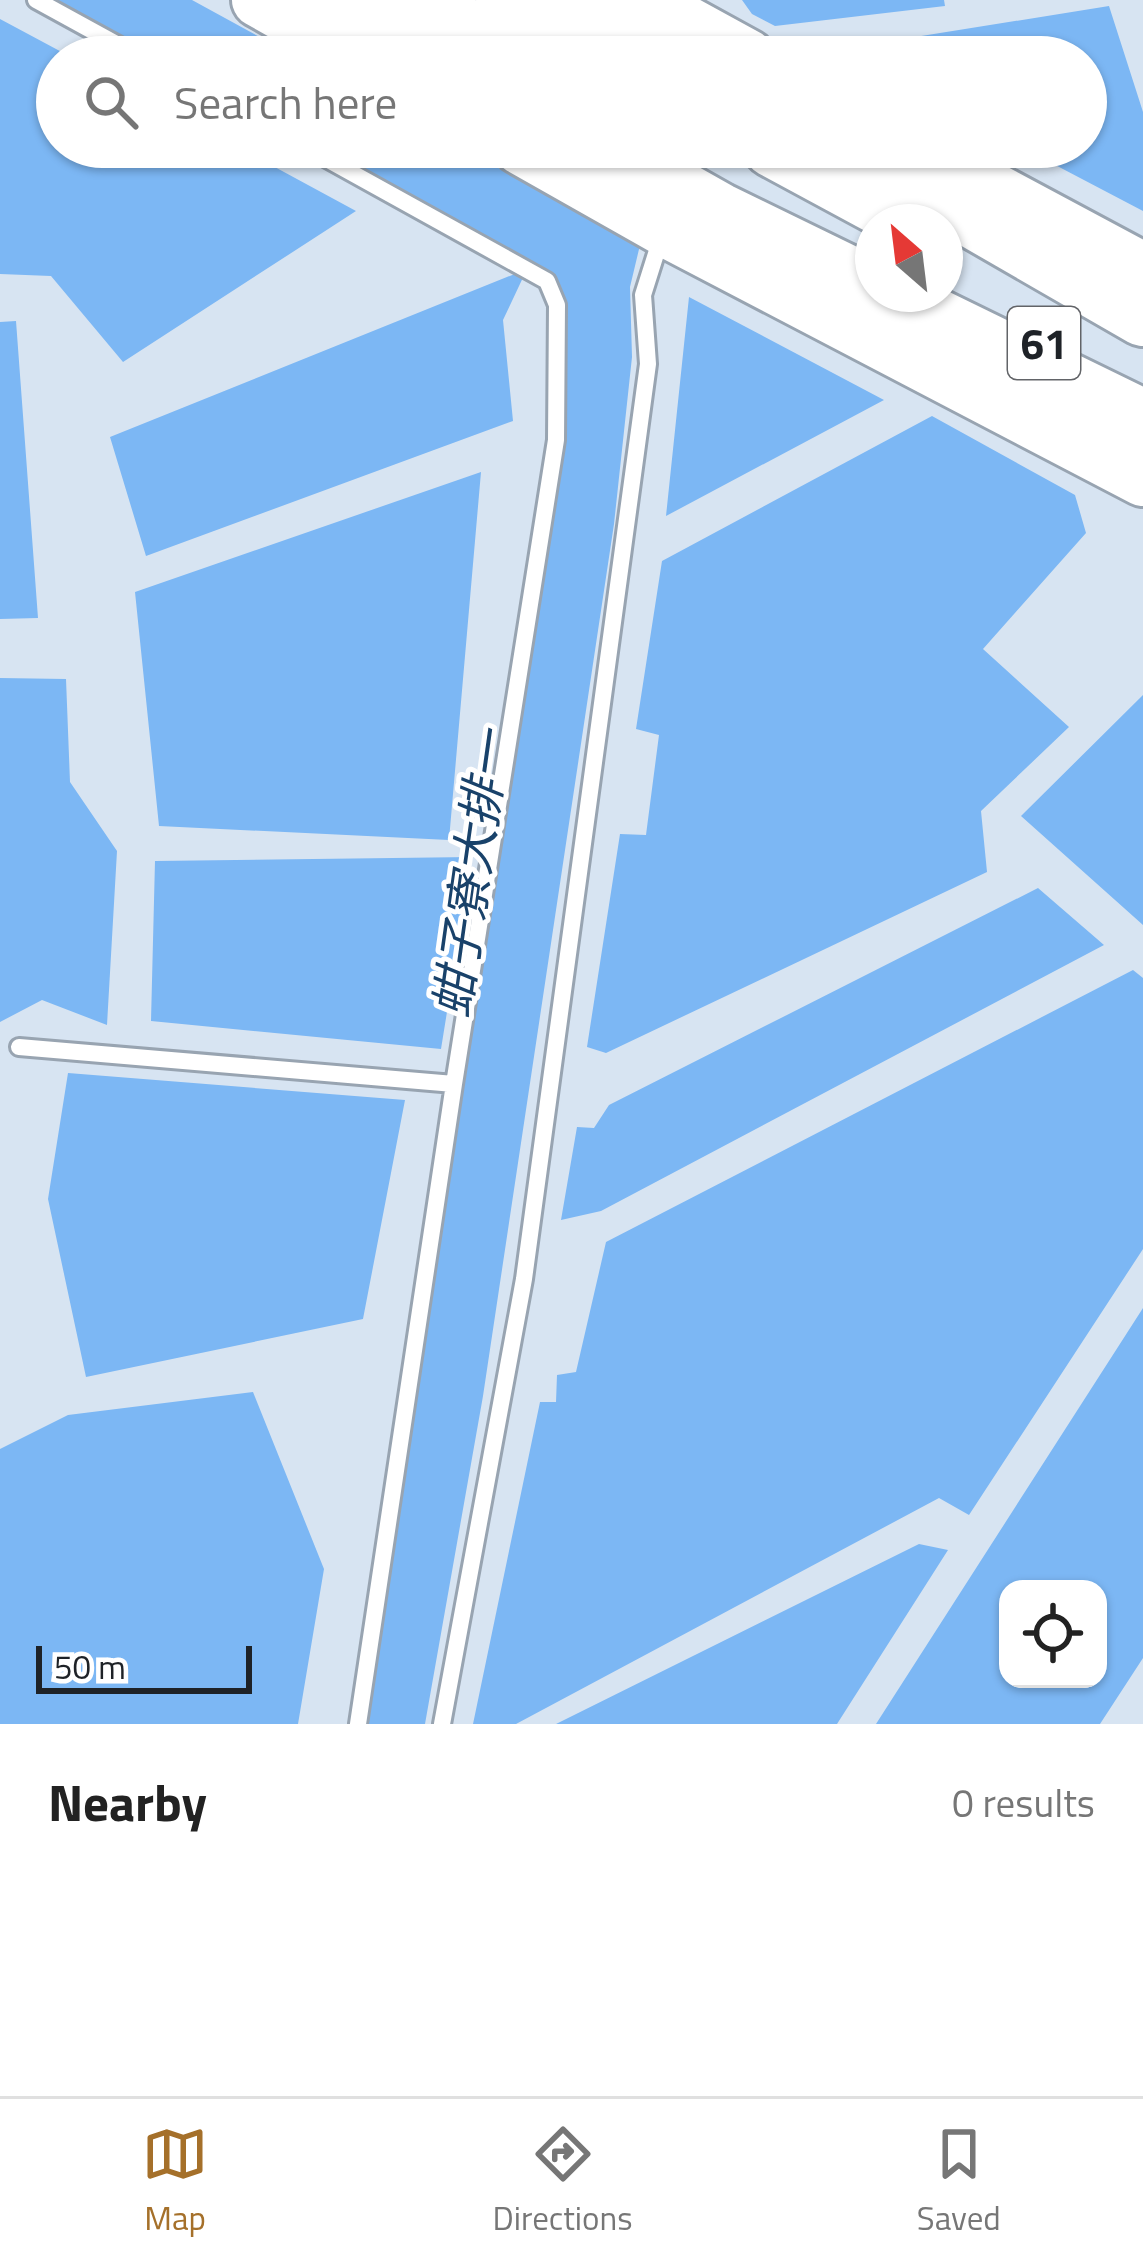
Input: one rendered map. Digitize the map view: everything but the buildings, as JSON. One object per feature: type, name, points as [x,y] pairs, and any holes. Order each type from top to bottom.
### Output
[{"type":"highway","points":[[334,0],[402,36]]},
{"type":"highway","points":[[413,0],[479,36]]},
{"type":"highway","points":[[506,0],[571,36]]},
{"type":"highway","points":[[585,0],[653,36]]},
{"type":"highway","points":[[639,168],[855,279]]},
{"type":"highway","points":[[719,168],[855,241]]},
{"type":"highway","points":[[812,168],[879,204]]},
{"type":"highway","points":[[886,168],[1143,316]]},
{"type":"highway","name":"61","points":[[963,249],[1143,346]]},
{"type":"highway","name":"61","points":[[963,300],[1143,397]]},
{"type":"highway","points":[[922,312],[1143,420]]},
{"type":"main road","points":[[259,0],[323,36]]},
{"type":"main road","points":[[643,0],[709,36]]},
{"type":"main road","points":[[557,168],[1143,479]]},
{"type":"main road","points":[[952,168],[1143,270]]},
{"type":"lane","points":[[36,0],[102,36]]},
{"type":"lane","points":[[342,168],[548,281],[557,305],[556,440],[358,1724]]},
{"type":"lane","points":[[442,1724],[524,1279],[648,364],[643,295],[664,228]]},
{"type":"lane","points":[[19,1047],[454,1084]]},
{"type":"water","points":[[49,0],[192,0],[258,36],[115,36]]},
{"type":"water","points":[[742,0],[944,0],[945,6],[775,26],[752,14]]},
{"type":"water","points":[[1109,6],[1143,112],[1143,211],[1061,168],[1107,168],[1107,36],[922,36]]},
{"type":"water","points":[[0,19],[36,38],[36,168],[277,168],[356,211],[123,362],[51,276],[0,274]]},
{"type":"water","points":[[356,168],[499,168],[640,245],[630,287],[632,357],[614,524],[483,1396],[425,1724],[356,1724],[567,400],[557,278]]},
{"type":"water","points":[[527,269],[503,320],[513,421],[146,556],[110,437]]},
{"type":"water","points":[[689,297],[884,400],[666,516]]},
{"type":"water","points":[[16,321],[38,618],[0,619],[0,322]]},
{"type":"water","points":[[932,416],[1075,495],[1086,533],[983,649],[1069,727],[981,811],[987,872],[606,1053],[587,1047],[620,834],[646,835],[659,735],[636,729],[662,561]]},
{"type":"water","points":[[481,472],[449,840],[159,826],[135,592]]},
{"type":"water","points":[[0,678],[66,679],[70,782],[117,851],[107,1025],[42,1000],[0,1022]]},
{"type":"water","points":[[1143,695],[1143,925],[1021,816]]},
{"type":"water","points":[[472,857],[441,1049],[151,1021],[155,861]]},
{"type":"water","points":[[1038,888],[1104,945],[601,1211],[561,1220],[577,1127],[594,1128],[609,1105]]},
{"type":"water","points":[[1133,970],[1143,978],[1143,1249],[969,1515],[939,1498],[516,1724],[473,1724],[540,1402],[556,1402],[557,1375],[576,1372],[606,1242]]},
{"type":"water","points":[[68,1073],[405,1100],[363,1319],[86,1377],[48,1199]]},
{"type":"water","points":[[1143,1308],[1143,1658],[1100,1724],[876,1724]]},
{"type":"water","points":[[253,1392],[324,1569],[298,1724],[0,1724],[0,1449],[68,1415]]},
{"type":"water","points":[[919,1544],[948,1550],[837,1724],[556,1724]]},
{"type":"water label","name":"蚶子寮大排一","points":[[471,874]]}]
